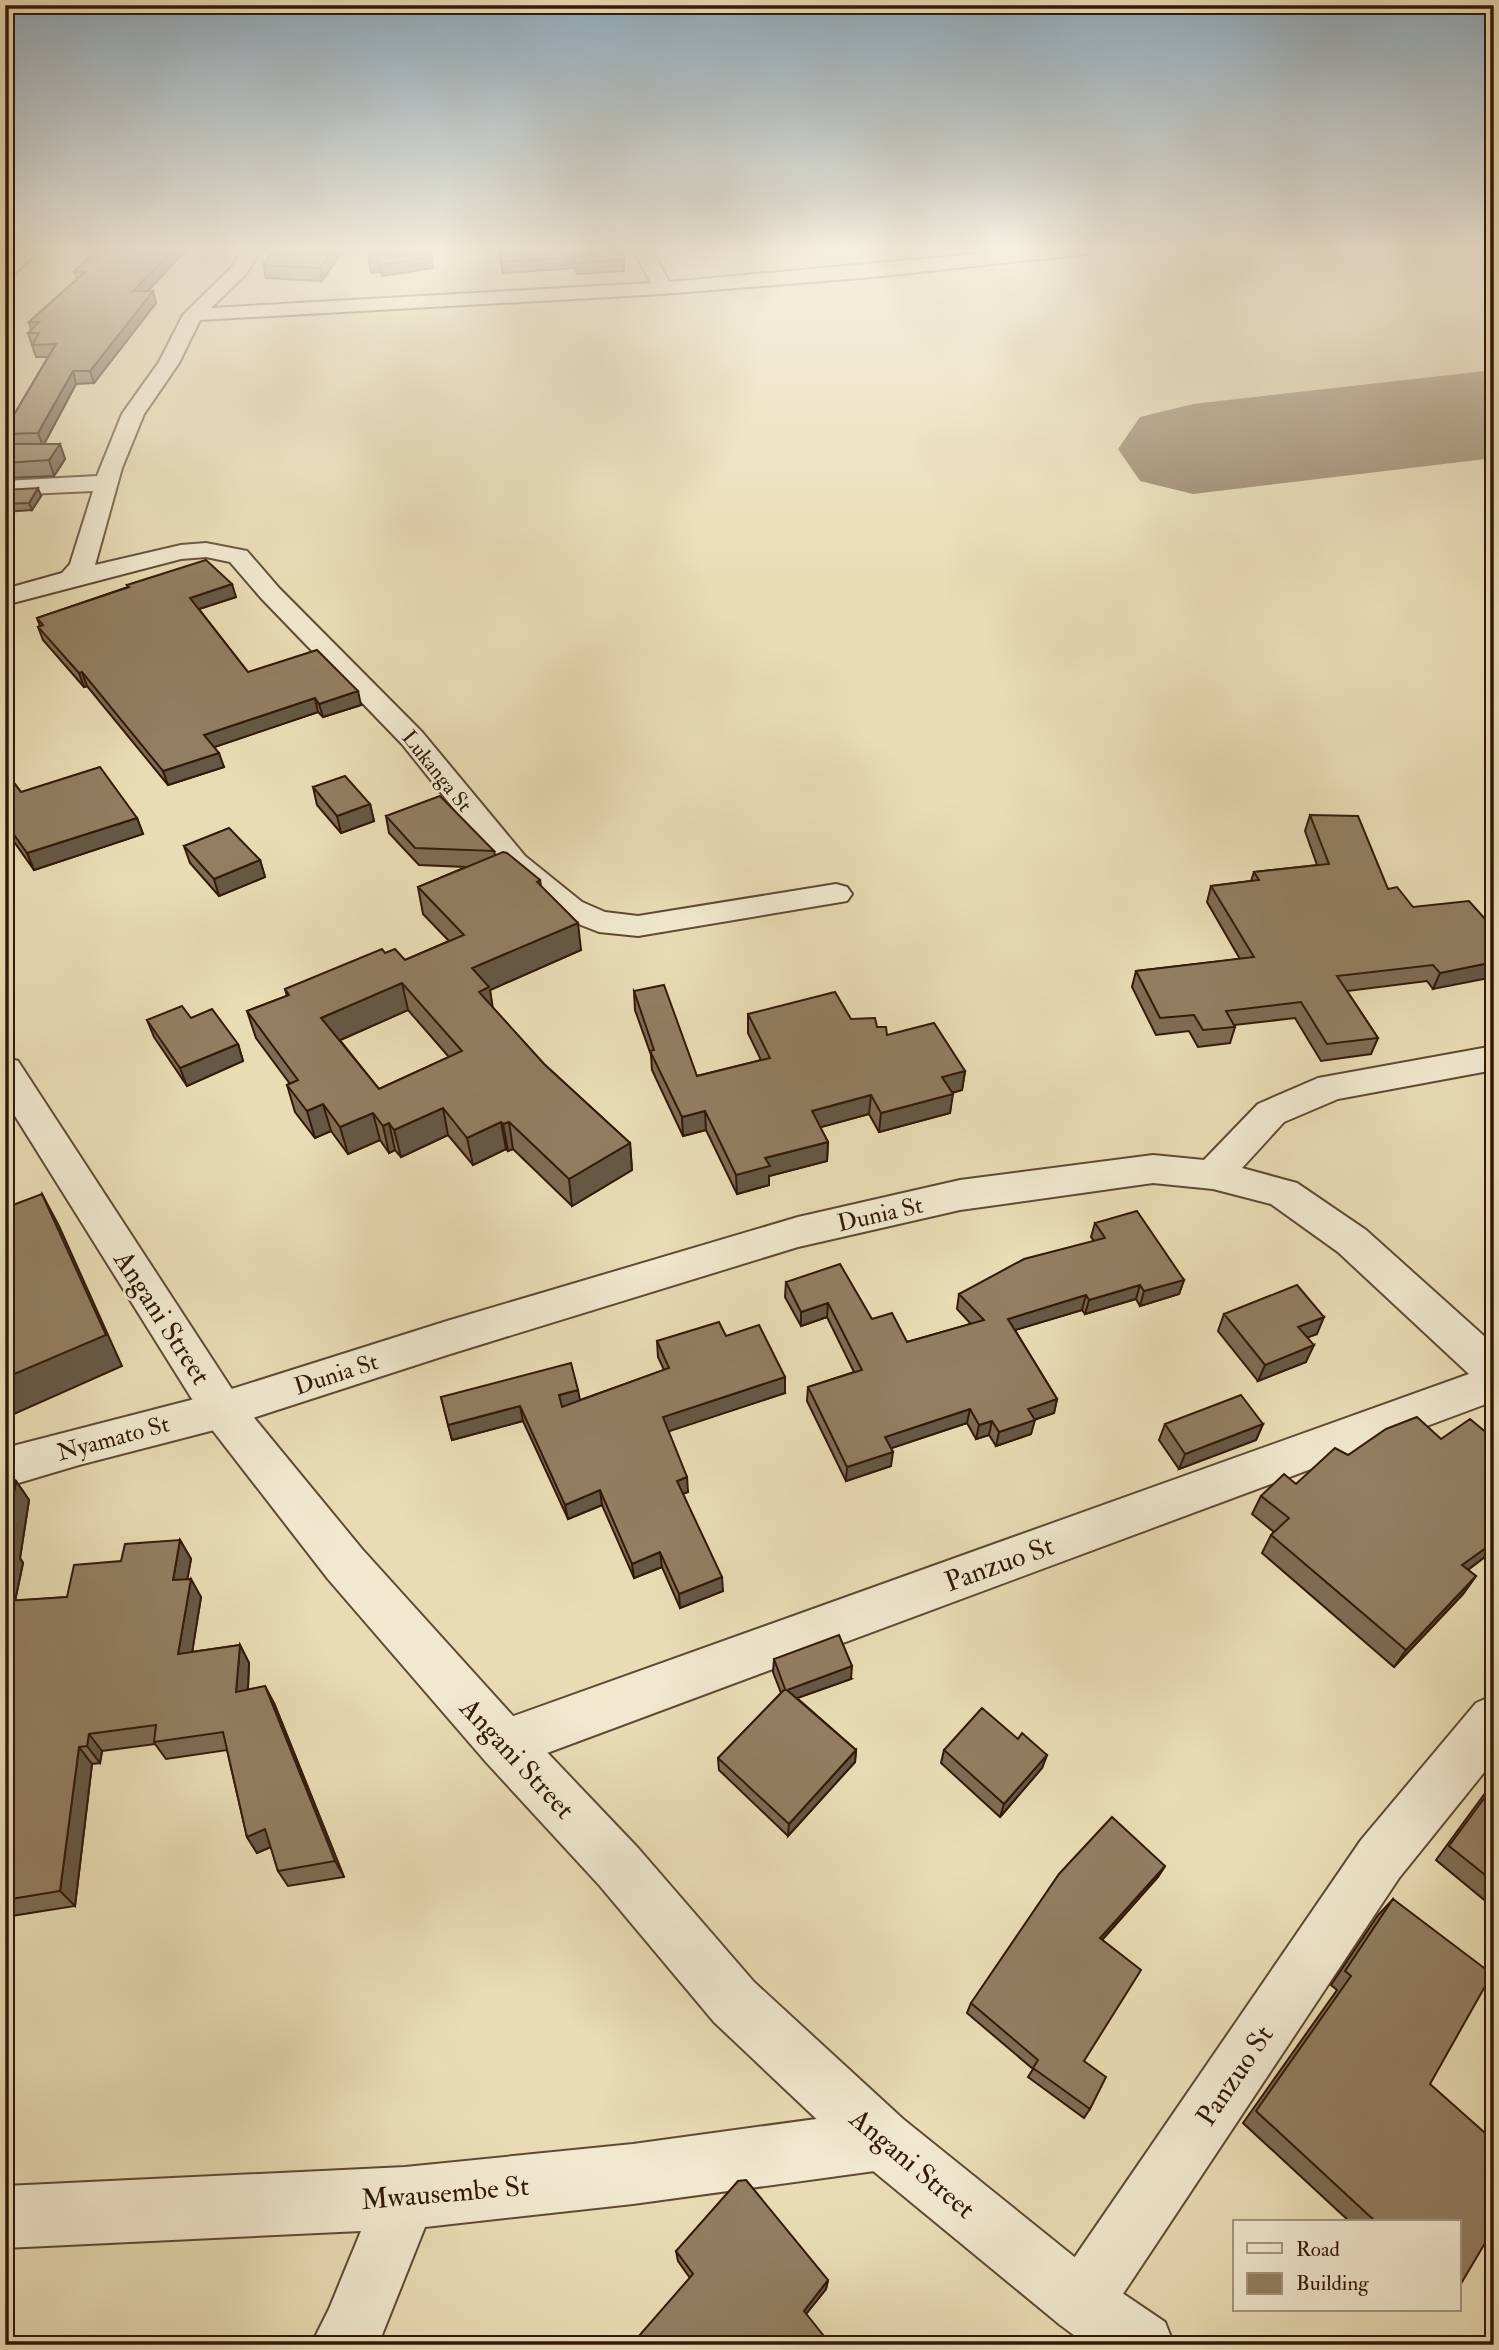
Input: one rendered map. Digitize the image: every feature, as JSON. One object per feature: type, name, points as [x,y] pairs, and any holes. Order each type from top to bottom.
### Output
[{"type":"street","points":[[71,578],[82,566],[106,483],[133,414],[171,359]]},
{"type":"street","points":[[5,488],[106,483]]},
{"type":"street","name":"Lukanga St","points":[[5,597],[181,552],[206,550],[238,556],[270,593],[412,738],[514,863],[570,909],[599,922],[638,926],[836,894]]},
{"type":"street","points":[[1213,1175],[1271,1113],[1331,1087],[1494,1058]]},
{"type":"street","name":"Angani Street","points":[[5,1070],[222,1410],[345,1563],[504,1744],[619,1867],[734,2002],[882,2140],[1081,2302],[1142,2345]]},
{"type":"street","name":"Dunia St","points":[[222,1410],[460,1334],[798,1232],[960,1195],[1153,1169],[1213,1175],[1283,1193],[1352,1241],[1494,1371]]},
{"type":"street","name":"Panzuo St","points":[[504,1744],[1494,1382]]},
{"type":"street","name":"Nyamato St","points":[[5,1468],[79,1446],[222,1410]]},
{"type":"street","name":"Panzuo St","points":[[1081,2302],[1380,1859],[1494,1720]]},
{"type":"street","name":"Mwausembe St","points":[[5,2217],[405,2198],[633,2174],[882,2140]]},
{"type":"street","points":[[343,2345],[352,2330],[405,2198]]},
{"type":"building","points":[[47,359],[100,359],[90,371],[73,371],[38,433],[5,434]]},
{"type":"building","points":[[15,444],[60,444],[49,460],[5,463],[5,458]]},
{"type":"building","points":[[38,488],[29,503],[5,504],[5,490]]},
{"type":"building","points":[[206,560],[232,584],[190,598],[248,672],[317,650],[358,691],[319,704],[315,698],[204,735],[219,753],[163,771],[82,672],[79,673],[38,627],[43,625],[37,618]]},
{"type":"building","points":[[100,767],[137,818],[27,853],[5,822],[5,771],[21,792]]},
{"type":"building","points":[[345,776],[370,804],[337,816],[313,787]]},
{"type":"building","points":[[440,796],[494,851],[415,848],[386,816]]},
{"type":"building","points":[[1310,815],[1358,816],[1388,889],[1397,887],[1413,907],[1469,901],[1494,929],[1494,962],[1440,973],[1433,965],[1337,976],[1378,1038],[1327,1044],[1301,1002],[1226,1011],[1235,1027],[1203,1030],[1194,1015],[1160,1018],[1136,971],[1254,957],[1211,886],[1259,880],[1254,872],[1329,864]]},
{"type":"building","points":[[229,828],[260,860],[214,879],[184,846]]},
{"type":"building","points":[[503,852],[540,880],[537,882],[578,923],[472,968],[489,987],[479,992],[544,1064],[630,1143],[569,1179],[509,1122],[501,1122],[467,1138],[443,1108],[394,1130],[389,1123],[383,1126],[373,1113],[340,1127],[323,1104],[307,1111],[287,1085],[298,1080],[247,1011],[289,995],[285,989],[382,949],[385,953],[395,949],[405,960],[464,935],[418,887]],"holes":[[[402,983],[462,1051],[379,1089],[321,1018]]]},
{"type":"building","points":[[664,985],[697,1076],[770,1058],[748,1014],[835,992],[851,1019],[875,1018],[877,1027],[886,1027],[887,1035],[934,1023],[965,1071],[942,1077],[953,1094],[881,1113],[871,1095],[812,1111],[828,1142],[765,1158],[770,1166],[736,1175],[705,1111],[682,1117],[650,1051],[654,1050],[634,991]]},
{"type":"building","points":[[182,1006],[191,1018],[212,1009],[238,1044],[180,1068],[147,1020]]},
{"type":"building","points":[[42,1194],[106,1335],[5,1378],[5,1208]]},
{"type":"building","points":[[1137,1211],[1184,1280],[1144,1291],[1140,1285],[1089,1300],[1086,1295],[1008,1319],[1057,1399],[1028,1409],[1035,1420],[999,1432],[992,1421],[979,1425],[970,1409],[885,1437],[893,1452],[847,1467],[808,1387],[862,1370],[828,1303],[801,1312],[786,1282],[840,1264],[872,1319],[892,1313],[907,1342],[984,1320],[959,1294],[1024,1259],[1105,1238],[1095,1223]]},
{"type":"building","points":[[1297,1285],[1324,1317],[1298,1327],[1314,1345],[1265,1365],[1224,1314]]},
{"type":"building","points":[[719,1322],[726,1336],[759,1325],[785,1377],[663,1417],[687,1477],[677,1481],[722,1577],[679,1594],[660,1552],[632,1564],[600,1490],[565,1505],[520,1406],[448,1425],[441,1397],[571,1363],[578,1390],[559,1395],[562,1407],[669,1368],[657,1341]]},
{"type":"building","points":[[1241,1395],[1263,1424],[1185,1454],[1165,1424]]},
{"type":"building","points":[[1417,1417],[1441,1439],[1470,1419],[1494,1439],[1494,1542],[1462,1565],[1476,1576],[1406,1650],[1271,1535],[1289,1518],[1261,1496],[1284,1474],[1296,1484],[1335,1448],[1348,1455],[1386,1429]]},
{"type":"building","points":[[16,1481],[5,1544],[5,1482]]},
{"type":"building","points":[[180,1540],[173,1580],[191,1579],[178,1654],[240,1645],[236,1692],[265,1686],[335,1861],[278,1871],[265,1829],[247,1837],[223,1732],[154,1742],[156,1725],[89,1734],[87,1746],[79,1747],[60,1891],[5,1900],[5,1601],[67,1597],[74,1565],[121,1561],[125,1544]]},
{"type":"building","points":[[9,1543],[5,1562],[5,1544]]},
{"type":"building","points":[[839,1635],[852,1666],[787,1690],[856,1750],[789,1824],[718,1758],[785,1689],[774,1659]]},
{"type":"building","points":[[982,1708],[1018,1739],[1022,1733],[1047,1755],[1004,1804],[944,1750]]},
{"type":"building","points":[[1494,1785],[1494,1882],[1449,1846]]},
{"type":"building","points":[[1112,1817],[1165,1866],[1100,1938],[1141,1970],[1084,2061],[1106,2077],[1090,2109],[1033,2068],[1038,2060],[971,2003],[1059,1874]]},
{"type":"building","points":[[1393,1899],[1492,1974],[1430,2084],[1494,2141],[1494,2228],[1460,2285],[1460,2220],[1374,2220],[1256,2111],[1351,1976],[1345,1971]]},
{"type":"building","points":[[746,2180],[828,2280],[804,2311],[831,2345],[631,2345],[693,2274],[676,2251],[738,2181]]},
{"type":"building","points":[[601,2337],[607,2345],[594,2345]]},
{"type":"runway","points":[[1193,449],[1494,414]]}]
